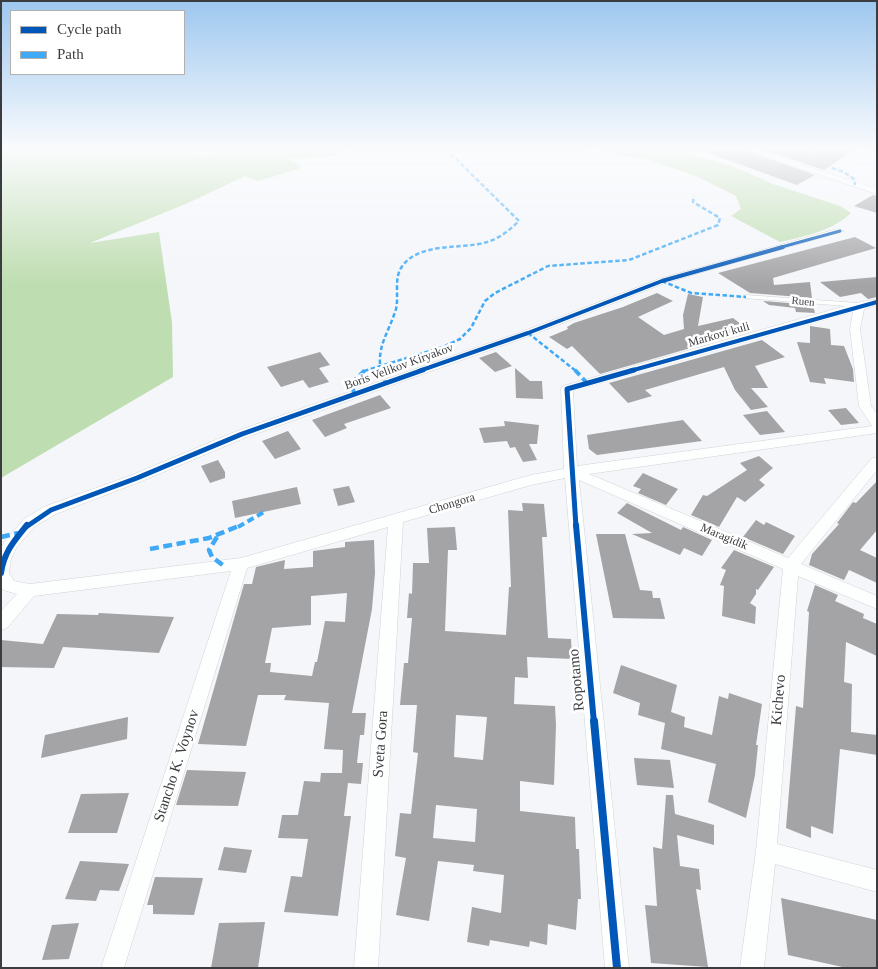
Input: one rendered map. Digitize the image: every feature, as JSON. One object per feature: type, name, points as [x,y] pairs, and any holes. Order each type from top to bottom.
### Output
[{"type":"street","name":"Boris Velikov Kiryakov","points":[[30,590],[9,586],[1,574],[3,559],[10,545],[30,522],[51,510],[137,478],[242,434],[528,333],[662,281],[840,231]]},
{"type":"street","name":"Markovi kuli","points":[[567,389],[860,305],[877,302]]},
{"type":"street","points":[[860,305],[855,329],[865,406],[877,423]]},
{"type":"street","name":"Ropotamo","points":[[567,389],[571,472],[616,968]]},
{"type":"street","name":"Chongora","points":[[30,590],[241,564],[396,521],[531,480],[571,472],[877,430]]},
{"type":"street","points":[[791,565],[877,462]]},
{"type":"street","name":"Maragidik","points":[[571,472],[877,603]]},
{"type":"street","name":"Sveta Gora","points":[[366,968],[396,521]]},
{"type":"street","name":"Stancho K. Voynov","points":[[112,968],[241,564]]},
{"type":"street","name":"Kichevo","points":[[752,968],[766,851],[791,565]]},
{"type":"street","points":[[1,623],[30,590]]},
{"type":"street","points":[[766,851],[877,881]]},
{"type":"lane","name":"Ruen","points":[[746,297],[860,305]]},
{"type":"green space","points":[[1,195],[204,195],[90,243],[159,232],[172,323],[173,377],[1,478]]},
{"type":"green space","points":[[734,195],[807,195],[840,206],[851,213],[827,229],[780,242],[731,216],[741,209]]},
{"type":"building","points":[[873,195],[877,196],[877,213],[854,206]]},
{"type":"building","points":[[855,237],[876,248],[773,278],[774,285],[810,282],[812,298],[750,293],[718,273]]},
{"type":"building","points":[[877,277],[877,297],[868,299],[861,293],[840,297],[820,282]]},
{"type":"building","points":[[657,293],[673,301],[638,317],[664,335],[684,329],[683,315],[688,294],[703,297],[698,326],[733,318],[750,331],[600,374],[572,346],[567,349],[549,337],[568,329],[567,327],[574,323],[623,307]]},
{"type":"building","points":[[763,301],[813,305],[815,313],[796,312],[795,308],[769,305]]},
{"type":"building","points":[[810,326],[830,329],[831,345],[844,346],[853,369],[854,382],[824,378],[826,384],[810,382],[797,342],[810,343]]},
{"type":"building","points":[[762,340],[785,357],[755,366],[768,388],[751,388],[768,407],[751,410],[735,390],[724,367],[645,390],[652,396],[628,403],[609,383]]},
{"type":"building","points":[[320,352],[330,365],[319,368],[329,382],[309,388],[303,380],[281,387],[267,367]]},
{"type":"building","points":[[496,352],[512,366],[495,372],[479,358]]},
{"type":"building","points":[[515,368],[530,381],[542,381],[543,399],[516,398]]},
{"type":"building","points":[[380,395],[391,408],[344,424],[347,428],[325,437],[312,420]]},
{"type":"building","points":[[846,408],[859,423],[841,425],[828,410]]},
{"type":"building","points":[[767,411],[785,432],[760,435],[743,415]]},
{"type":"building","points":[[683,420],[702,441],[597,455],[589,449],[587,435]]},
{"type":"building","points":[[504,421],[539,425],[537,444],[529,444],[537,460],[523,462],[515,447],[510,448],[507,441],[484,443],[479,428],[505,426]]},
{"type":"building","points":[[288,431],[301,449],[275,459],[262,441]]},
{"type":"building","points":[[759,456],[773,468],[759,480],[765,485],[745,502],[737,497],[719,527],[691,515],[703,495],[707,496],[747,470],[740,463]]},
{"type":"building","points":[[218,460],[225,472],[225,478],[210,483],[201,466]]},
{"type":"building","points":[[643,473],[678,489],[666,505],[638,493],[641,489],[633,486]]},
{"type":"building","points":[[877,481],[877,530],[860,550],[877,558],[877,583],[849,570],[844,580],[809,565],[812,554],[839,524],[837,523],[853,502],[856,503]]},
{"type":"building","points":[[349,486],[355,502],[338,506],[333,489]]},
{"type":"building","points":[[297,487],[301,504],[235,518],[232,501]]},
{"type":"building","points":[[522,503],[544,504],[547,537],[542,537],[548,638],[571,639],[572,659],[527,657],[528,678],[515,677],[514,704],[555,706],[556,725],[554,785],[520,781],[520,811],[575,817],[576,849],[579,849],[581,899],[578,899],[576,930],[548,924],[547,945],[530,941],[529,947],[490,940],[489,946],[467,942],[472,907],[501,913],[504,875],[473,871],[474,865],[438,861],[429,921],[396,915],[406,858],[395,856],[400,813],[411,814],[418,753],[413,752],[417,705],[400,705],[404,663],[408,663],[412,618],[407,618],[409,593],[412,594],[413,563],[429,563],[427,528],[455,527],[457,550],[448,550],[445,631],[506,635],[509,587],[511,587],[508,510],[523,511]],"holes":[[[456,715],[487,717],[483,760],[454,757]],[[436,805],[477,809],[475,842],[433,838]]]},
{"type":"building","points":[[627,503],[681,530],[683,527],[712,540],[702,556],[684,548],[680,555],[632,534],[652,533],[617,513]]},
{"type":"building","points":[[756,520],[764,525],[766,522],[795,536],[783,554],[743,537]]},
{"type":"building","points":[[596,534],[625,534],[640,590],[652,591],[653,598],[660,598],[665,619],[613,618]]},
{"type":"building","points":[[374,540],[375,573],[372,609],[352,713],[366,713],[364,735],[360,735],[357,763],[363,763],[361,784],[348,783],[344,816],[351,816],[338,916],[284,912],[291,876],[302,877],[308,839],[278,838],[282,815],[298,815],[304,781],[320,782],[321,773],[342,773],[343,750],[324,749],[329,703],[284,700],[286,695],[258,695],[246,746],[198,744],[244,584],[252,584],[256,567],[285,560],[284,569],[313,567],[313,551],[345,547],[345,542]],"holes":[[[347,593],[345,622],[325,621],[317,662],[315,662],[312,676],[270,672],[271,663],[265,663],[272,628],[311,625],[311,596]]]},
{"type":"building","points":[[734,550],[774,567],[758,590],[756,589],[756,594],[750,603],[756,607],[755,624],[722,616],[724,586],[720,585],[726,570],[721,568]]},
{"type":"building","points":[[815,585],[838,595],[835,601],[864,614],[863,618],[877,624],[877,656],[846,642],[844,682],[852,684],[851,732],[877,735],[877,755],[840,749],[833,834],[811,826],[811,838],[786,828],[796,706],[803,708],[809,612],[807,611]]},
{"type":"building","points":[[99,613],[174,617],[159,653],[63,647],[54,668],[1,667],[1,640],[43,644],[57,614],[98,615]]},
{"type":"building","points":[[621,665],[677,685],[671,712],[685,717],[684,727],[712,735],[719,696],[728,699],[729,693],[762,704],[756,745],[758,745],[755,775],[746,818],[708,802],[716,764],[661,749],[665,723],[638,715],[640,703],[613,693]]},
{"type":"building","points":[[128,717],[127,739],[41,758],[45,735]]},
{"type":"building","points":[[634,758],[670,760],[674,788],[637,785]]},
{"type":"building","points":[[187,770],[246,772],[238,806],[176,805]]},
{"type":"building","points":[[129,793],[117,833],[68,833],[81,794]]},
{"type":"building","points":[[666,795],[673,795],[675,814],[714,825],[714,845],[677,835],[680,866],[699,869],[701,890],[696,889],[708,967],[651,963],[645,905],[657,906],[653,847],[662,849]]},
{"type":"building","points":[[224,847],[252,850],[246,873],[218,870]]},
{"type":"building","points":[[80,861],[129,864],[119,891],[100,890],[96,901],[65,899]]},
{"type":"building","points":[[155,877],[203,878],[194,915],[153,914],[153,905],[147,905]]},
{"type":"building","points":[[781,898],[877,920],[877,968],[847,968],[788,955]]},
{"type":"building","points":[[265,922],[258,968],[211,968],[219,923]]},
{"type":"building","points":[[79,923],[69,959],[42,960],[52,925]]},
{"type":"marked path","points":[[385,382],[381,373],[380,348],[396,308],[398,276],[402,266],[410,258],[420,253],[443,248],[478,245],[492,240],[512,228],[519,221],[493,195]]},
{"type":"marked path","points":[[354,394],[352,383],[357,376],[367,369],[443,347],[460,339],[471,328],[485,301],[495,293],[548,266],[629,260],[718,225],[720,218],[693,202],[694,196]]},
{"type":"marked path","points":[[662,281],[691,293],[746,297]]},
{"type":"marked path","points":[[528,333],[568,363],[587,383]]},
{"type":"marked path","points":[[150,549],[196,542],[223,534],[264,512]]},
{"type":"marked path","points":[[1,537],[18,533]]},
{"type":"marked path","points":[[217,537],[212,542],[209,550],[212,557],[224,566]]},
{"type":"cycle path","points":[[1,573],[3,559],[10,545],[29,523],[51,510],[137,478],[242,434],[528,333],[662,281],[840,231]]},
{"type":"cycle path","points":[[617,968],[571,472],[567,389],[877,302]]}]
